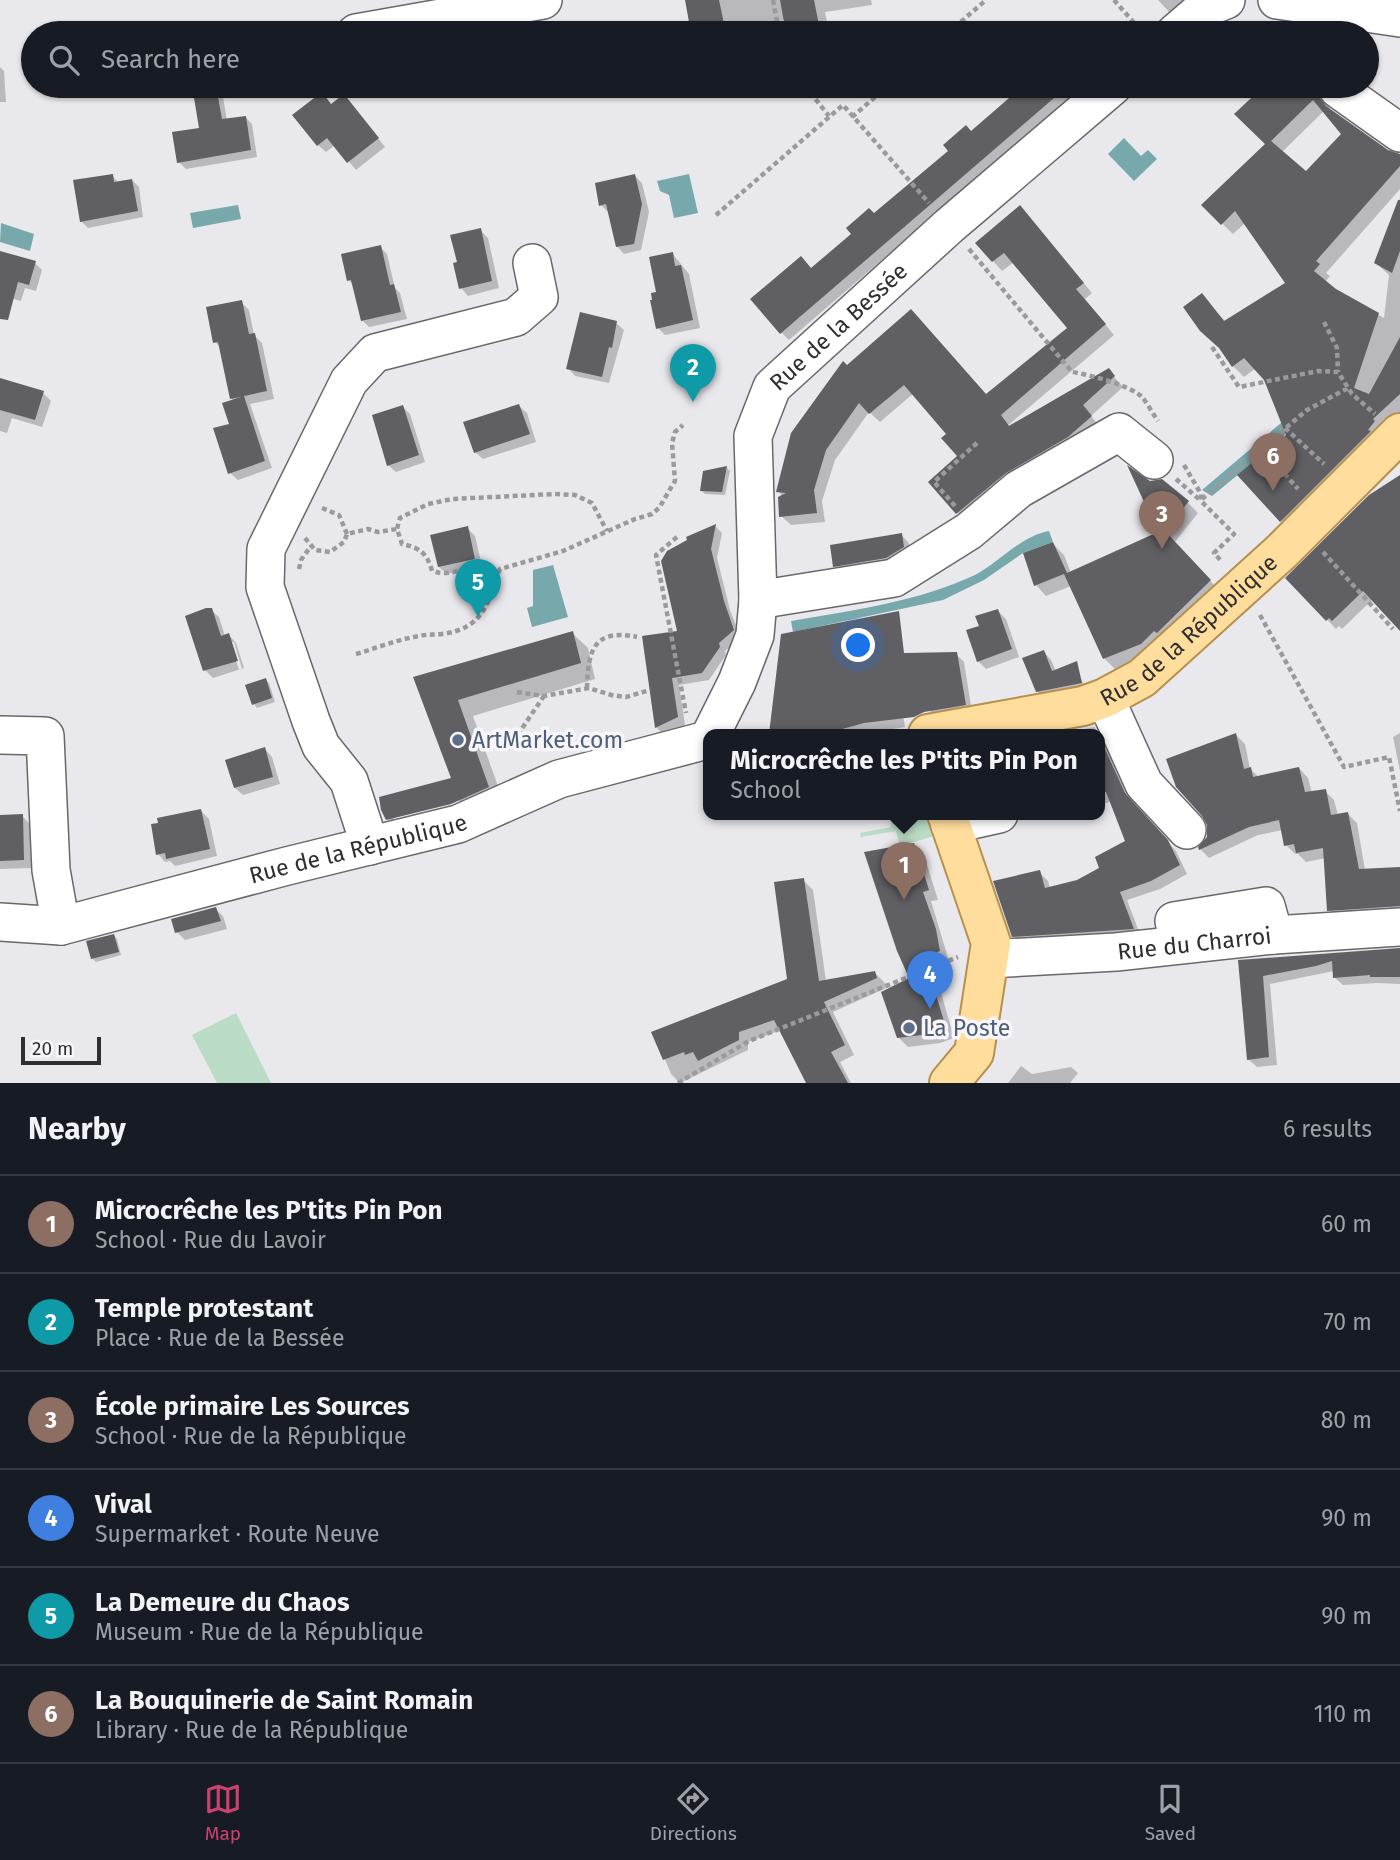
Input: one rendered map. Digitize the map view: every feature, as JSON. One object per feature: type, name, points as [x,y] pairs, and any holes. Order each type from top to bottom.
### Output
[{"type":"main road","name":"Rue de la République","points":[[956,729],[1083,706],[1105,698],[1142,678],[1244,586],[1347,486],[1389,424]]},
{"type":"main road","points":[[948,820],[990,951],[974,1053],[949,1083]]},
{"type":"street","points":[[424,21],[543,0]]},
{"type":"street","points":[[1189,21],[1203,9],[1226,0]]},
{"type":"street","points":[[1277,0],[1400,18]]},
{"type":"street","name":"Rue de la Bessée","points":[[714,729],[737,682],[755,635],[758,600],[753,436],[772,387],[949,226],[1099,98]]},
{"type":"street","points":[[1351,98],[1400,133]]},
{"type":"street","points":[[370,846],[349,781],[321,746],[311,721],[265,587],[266,550],[349,382],[375,354],[516,317],[539,297],[532,263]]},
{"type":"street","points":[[758,600],[894,578],[969,531],[1019,489],[1119,432],[1167,451]]},
{"type":"street","points":[[1105,698],[1144,783],[1187,830]]},
{"type":"street","points":[[0,735],[45,736],[51,870],[61,926]]},
{"type":"street","name":"Rue de la République","points":[[0,922],[61,926],[458,824],[559,779],[703,741]]},
{"type":"street","name":"Rue du Charroi","points":[[990,951],[1116,952],[1274,935],[1400,927]]},
{"type":"path","points":[[773,0],[777,21]]},
{"type":"path","points":[[962,21],[986,0]]},
{"type":"path","points":[[1114,0],[1132,21]]},
{"type":"path","points":[[815,98],[830,116]]},
{"type":"path","points":[[852,117],[874,98]]},
{"type":"path","points":[[716,215],[843,105],[932,206]]},
{"type":"path","points":[[968,248],[1070,373],[1095,376],[1142,396],[1167,451],[1201,494],[1201,499],[1234,534],[1214,553],[1244,586],[1344,767],[1389,757],[1400,811]]},
{"type":"path","points":[[985,281],[991,276]]},
{"type":"path","points":[[1021,322],[1026,318]]},
{"type":"path","points":[[1324,321],[1337,348],[1338,372],[1348,388],[1389,424]]},
{"type":"path","points":[[1212,347],[1239,387],[1318,371],[1338,372]]},
{"type":"path","points":[[1201,499],[1307,410],[1348,388]]},
{"type":"path","points":[[356,654],[408,638],[440,635],[466,628],[487,607],[500,569],[563,551],[652,514],[659,508],[675,481],[672,443],[675,432],[682,425]]},
{"type":"path","points":[[1285,428],[1347,486]]},
{"type":"path","points":[[960,512],[934,482],[977,443]]},
{"type":"path","points":[[1262,448],[1311,522],[1393,629]]},
{"type":"path","points":[[495,583],[485,573],[476,569],[466,568],[441,574],[432,571],[427,555],[415,547],[402,544],[397,529],[400,518],[440,501],[452,499],[575,495],[592,503],[607,531]]},
{"type":"path","points":[[303,529],[311,546],[321,552],[330,552],[344,542],[347,534],[339,515],[325,508],[317,508]]},
{"type":"path","points":[[347,534],[368,529],[378,532],[397,529]]},
{"type":"path","points":[[677,537],[656,555],[687,715],[703,734]]},
{"type":"path","points":[[587,688],[592,649],[600,640],[625,634],[637,637]]},
{"type":"path","points":[[517,692],[544,696],[587,688],[626,697],[650,690]]},
{"type":"path","points":[[508,749],[544,696]]},
{"type":"path","points":[[678,1083],[749,1041],[990,951]]},
{"type":"green space","points":[[890,820],[930,820],[934,836],[900,846],[896,831],[861,837],[860,833],[891,827]]},
{"type":"green space","points":[[236,1013],[271,1083],[217,1083],[192,1035]]},
{"type":"water","points":[[1124,138],[1141,156],[1148,150],[1157,159],[1134,181],[1108,154]]},
{"type":"water","points":[[689,174],[698,213],[674,218],[669,195],[660,191],[657,181]]},
{"type":"water","points":[[238,205],[241,219],[193,228],[190,213]]},
{"type":"water","points":[[1,223],[34,234],[30,251],[0,242]]},
{"type":"water","points":[[1338,386],[1267,451],[1212,496],[1202,490],[1281,423]]},
{"type":"water","points":[[1049,531],[1053,542],[1023,553],[984,580],[943,600],[793,632],[791,621],[885,604],[953,584],[984,570],[1028,539]]},
{"type":"water","points":[[553,565],[568,617],[532,627],[527,608],[533,606],[533,570]]},
{"type":"building","points":[[685,0],[719,0],[723,21],[689,21]]},
{"type":"building","points":[[780,0],[814,0],[818,21],[784,21]]},
{"type":"building","points":[[194,98],[218,98],[222,119],[246,116],[251,150],[177,163],[172,132],[199,128]]},
{"type":"building","points":[[314,98],[326,98],[331,104],[339,98],[347,98],[379,138],[347,163],[327,138],[317,146],[292,115]]},
{"type":"building","points":[[1009,98],[1054,98],[780,334],[750,299],[801,256],[811,268],[851,234],[846,228],[869,208],[874,213],[948,151],[943,145],[966,125],[971,131]]},
{"type":"building","points":[[1251,98],[1320,98],[1326,106],[1388,150],[1400,154],[1400,166],[1316,261],[1320,264],[1314,271],[1336,289],[1379,313],[1354,388],[1369,394],[1400,337],[1400,394],[1373,419],[1375,421],[1368,430],[1371,431],[1280,522],[1237,475],[1286,435],[1264,380],[1244,358],[1232,367],[1183,307],[1202,293],[1224,321],[1285,283],[1235,211],[1221,225],[1201,205],[1265,144],[1234,114]],"holes":[[[1313,100],[1341,134],[1306,171],[1271,141]]]},
{"type":"building","points":[[113,174],[114,182],[132,179],[138,211],[80,222],[73,180]]},
{"type":"building","points":[[635,174],[642,204],[634,244],[616,247],[606,204],[599,206],[595,183]]},
{"type":"building","points":[[1398,200],[1400,251],[1392,273],[1374,263]]},
{"type":"building","points":[[1020,205],[1084,283],[1076,289],[1106,324],[1001,415],[1009,426],[1109,368],[1115,376],[1083,405],[1092,416],[1068,437],[1006,473],[956,514],[928,482],[957,456],[941,438],[946,434],[904,385],[869,414],[859,403],[826,450],[814,490],[817,513],[779,517],[778,497],[786,493],[776,492],[791,433],[843,361],[847,365],[911,309],[986,394],[1067,328],[1004,253],[992,262],[975,243]]},
{"type":"building","points":[[481,228],[492,281],[459,289],[453,263],[457,262],[450,235]]},
{"type":"building","points":[[381,245],[390,285],[394,284],[401,312],[361,321],[351,280],[347,281],[341,254]]},
{"type":"building","points":[[0,251],[36,261],[29,285],[18,282],[8,320],[0,319]]},
{"type":"building","points":[[673,252],[675,266],[681,265],[693,320],[656,329],[650,300],[651,293],[656,292],[649,257]]},
{"type":"building","points":[[242,300],[249,334],[255,333],[267,391],[244,396],[265,461],[228,474],[213,428],[229,424],[222,403],[241,397],[230,399],[218,342],[213,343],[206,307]]},
{"type":"building","points":[[580,312],[617,321],[612,348],[609,347],[602,377],[566,369]]},
{"type":"building","points":[[0,378],[44,391],[35,420],[0,410]]},
{"type":"building","points":[[519,404],[530,434],[474,453],[463,422]]},
{"type":"building","points":[[403,405],[419,455],[387,466],[372,415]]},
{"type":"building","points":[[1127,465],[1150,481],[1162,479],[1189,501],[1165,531],[1211,580],[1157,633],[1154,631],[1141,644],[1103,659],[1064,574],[1034,586],[1023,553],[1053,542],[1067,573],[1158,532]]},
{"type":"building","points":[[727,466],[722,492],[700,491],[703,471]]},
{"type":"building","points":[[1400,475],[1400,631],[1363,591],[1332,621],[1329,618],[1326,621],[1285,578],[1369,495]]},
{"type":"building","points":[[716,524],[711,549],[734,630],[719,643],[720,647],[702,673],[672,678],[678,717],[655,728],[642,636],[677,631],[661,561],[667,551],[687,540],[686,537]]},
{"type":"building","points":[[468,526],[475,559],[438,567],[430,535]]},
{"type":"building","points":[[902,533],[904,547],[886,558],[833,567],[830,545]]},
{"type":"building","points":[[212,608],[221,636],[229,633],[238,661],[203,671],[185,616]]},
{"type":"building","points":[[998,609],[1012,649],[977,662],[966,630],[979,626],[975,616]]},
{"type":"building","points":[[899,611],[904,653],[957,652],[966,705],[842,729],[770,729],[781,634]]},
{"type":"building","points":[[573,631],[581,663],[458,700],[489,787],[451,804],[386,820],[379,797],[451,778],[413,677]]},
{"type":"building","points":[[1044,650],[1052,671],[1077,661],[1082,683],[1036,692],[1022,658]]},
{"type":"building","points":[[266,678],[272,698],[252,705],[245,685]]},
{"type":"building","points":[[1236,733],[1244,769],[1251,767],[1253,777],[1299,767],[1305,792],[1326,789],[1331,815],[1348,812],[1359,869],[1400,867],[1400,906],[1327,911],[1323,848],[1296,853],[1294,844],[1284,846],[1279,820],[1249,827],[1199,850],[1198,847],[1207,837],[1207,825],[1176,787],[1166,759]]},
{"type":"building","points":[[265,747],[273,777],[234,788],[225,760]]},
{"type":"building","points":[[1105,749],[1125,793],[1168,840],[1180,865],[1151,881],[1120,892],[1134,929],[1012,937],[993,881],[1040,870],[1045,888],[1077,880],[1099,868],[1095,857],[1125,841],[1106,792]]},
{"type":"building","points":[[201,809],[210,849],[166,859],[165,853],[156,855],[151,824],[158,823],[157,818]]},
{"type":"building","points":[[23,814],[24,860],[0,861],[0,815]]},
{"type":"building","points":[[914,843],[929,890],[923,892],[936,929],[940,951],[925,958],[946,1028],[930,1034],[897,1038],[881,992],[909,978],[897,951],[864,852]]},
{"type":"building","points":[[804,878],[819,981],[875,971],[877,978],[824,1002],[845,1045],[831,1052],[848,1083],[806,1083],[774,1020],[739,1032],[739,1040],[698,1061],[693,1052],[685,1055],[684,1052],[663,1060],[651,1032],[787,979],[774,882]]},
{"type":"building","points":[[216,907],[221,921],[175,933],[171,919]]},
{"type":"building","points":[[114,934],[119,952],[91,959],[86,941]]},
{"type":"building","points":[[1400,948],[1400,977],[1370,975],[1333,978],[1332,961],[1263,976],[1269,1057],[1247,1060],[1238,960]]},
{"type":"place","name":"Temple protestant","points":[[693,402]]},
{"type":"place","name":"La Bouquinerie de Saint Romain","points":[[1273,491]]},
{"type":"place","name":"École primaire Les Sources","points":[[1162,549]]},
{"type":"place","name":"La Demeure du Chaos","points":[[478,617]]},
{"type":"place","name":"ArtMarket.com","points":[[458,740]]},
{"type":"place","name":"Microcrêche les P'tits Pin Pon","points":[[904,900]]},
{"type":"place","name":"Vival","points":[[930,1009]]},
{"type":"place","name":"La Poste","points":[[909,1028]]}]
